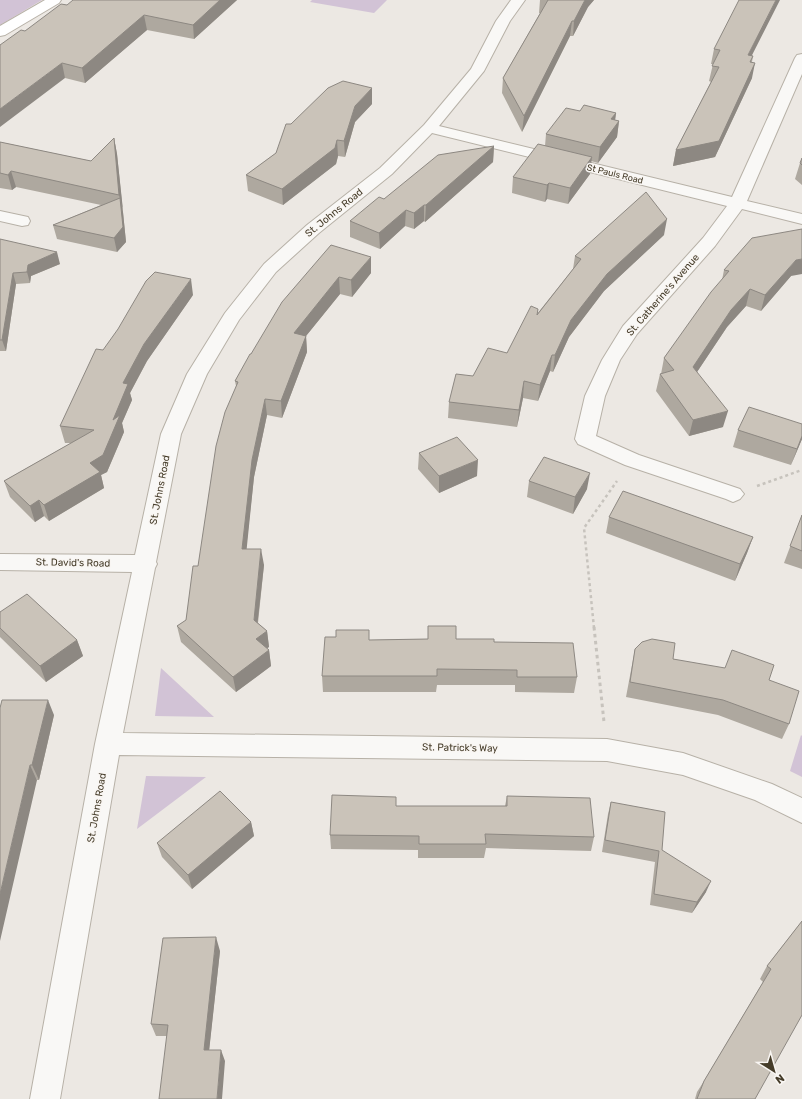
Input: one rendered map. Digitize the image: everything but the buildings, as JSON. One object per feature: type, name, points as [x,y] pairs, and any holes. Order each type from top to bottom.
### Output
[{"type":"street","points":[[0,32],[54,0]]},
{"type":"street","name":"St. Johns Road","points":[[45,1099],[108,744],[146,564],[171,434],[197,374],[231,317],[270,268],[313,229],[386,171],[429,128],[477,71],[503,21],[518,0]]},
{"type":"street","name":"St. Catherine's Avenue","points":[[733,494],[632,460],[585,438],[595,396],[611,360],[630,330],[709,242],[737,204],[802,58]]},
{"type":"street","name":"St Pauls Road","points":[[429,128],[802,219]]},
{"type":"street","points":[[0,216],[22,221]]},
{"type":"street","name":"St. David's Road","points":[[0,562],[146,564]]},
{"type":"street","name":"St. Patrick's Way","points":[[108,744],[607,750],[683,764],[763,792],[802,811]]},
{"type":"path","points":[[607,750],[584,528],[632,460]]},
{"type":"path","points":[[733,494],[802,470]]},
{"type":"shaded area","points":[[0,0],[42,0],[0,25]]},
{"type":"shaded area","points":[[312,0],[387,0],[374,13],[310,2]]},
{"type":"shaded area","points":[[161,668],[214,717],[155,716]]},
{"type":"shaded area","points":[[801,735],[802,736],[802,777],[790,771]]},
{"type":"shaded area","points":[[146,776],[206,777],[137,829]]}]
